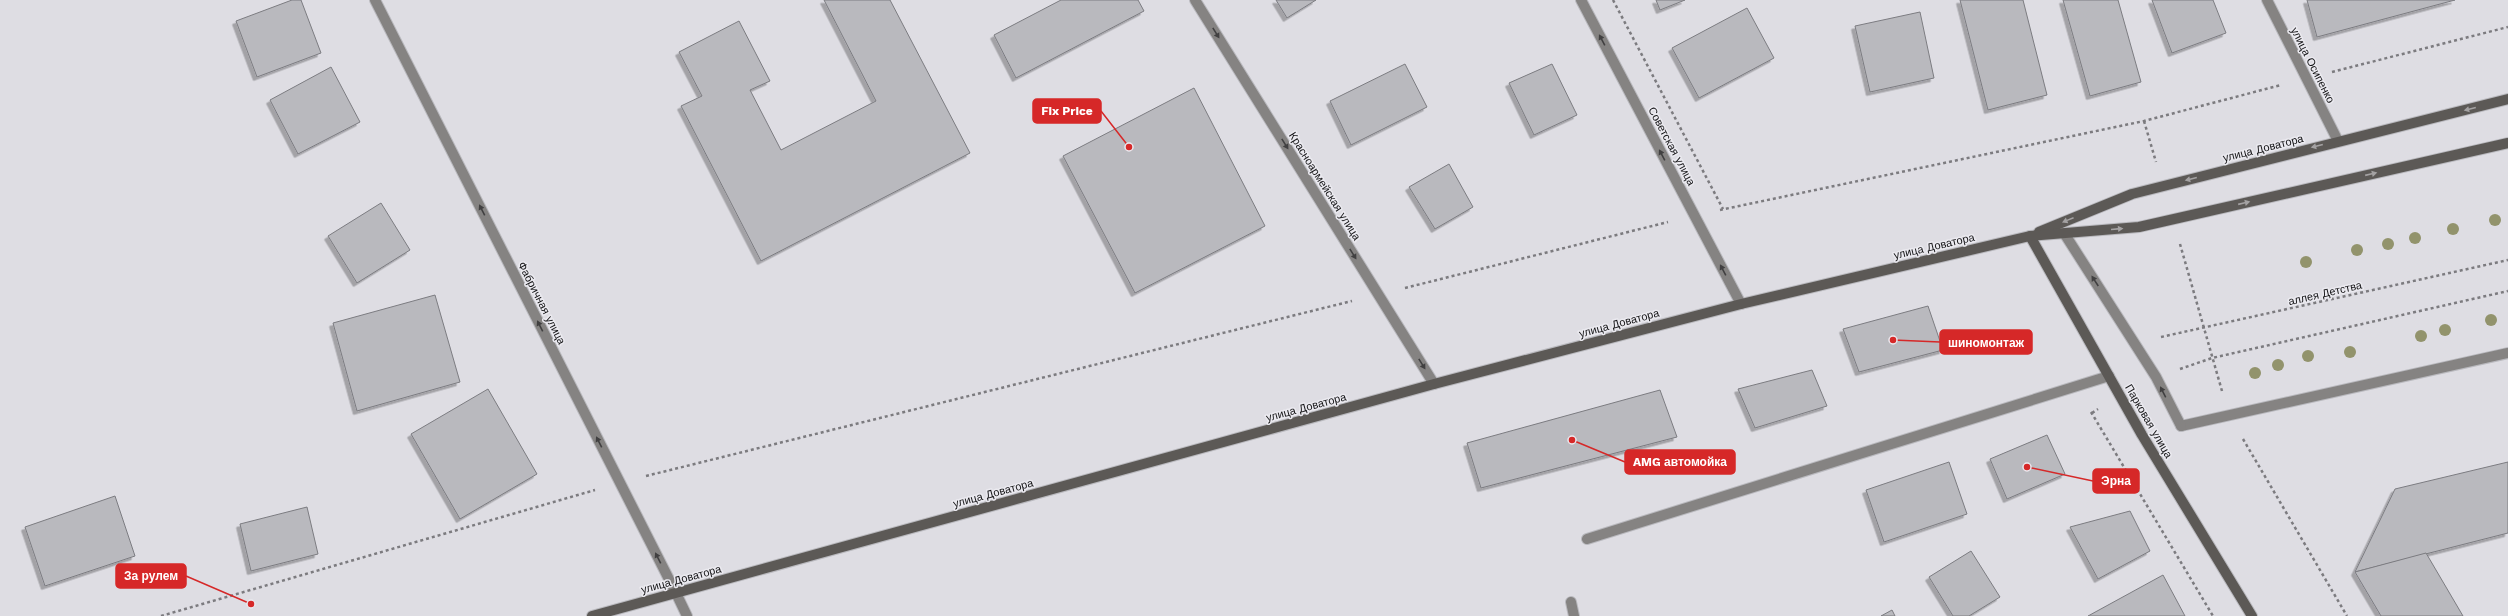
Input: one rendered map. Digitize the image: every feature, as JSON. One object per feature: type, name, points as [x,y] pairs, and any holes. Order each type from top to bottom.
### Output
[{"type":"main road","name":"улица Доватора","points":[[2030,236],[2132,194],[2508,99]]},
{"type":"main road","name":"улица Доватора","points":[[592,616],[1434,384],[1741,304],[2030,236],[2139,227],[2508,143]]},
{"type":"main road","name":"Парковая улица","points":[[2030,236],[2109,376],[2252,616]]},
{"type":"street","name":"Фабричная улица","points":[[375,0],[687,616]]},
{"type":"street","name":"Красноармейская улица","points":[[1195,0],[1434,384]]},
{"type":"street","name":"Советская улица","points":[[1580,0],[1741,304]]},
{"type":"street","name":"улица Осипенко","points":[[2267,0],[2338,141]]},
{"type":"street","points":[[2064,233],[2156,377],[2181,426],[2508,353]]},
{"type":"street","points":[[1587,539],[2109,376]]},
{"type":"street","points":[[1571,602],[1574,616]]},
{"type":"path","points":[[1613,0],[1723,209]]},
{"type":"path","points":[[161,616],[620,483],[1379,295],[1694,215],[2144,121],[2163,186]]},
{"type":"path","name":"аллея Детства","points":[[2159,337],[2508,260]]},
{"type":"path","points":[[2156,377],[2212,358],[2508,291]]},
{"type":"path","points":[[2076,387],[2213,616]]},
{"type":"building","points":[[292,0],[301,0],[321,53],[257,77],[236,21]]},
{"type":"building","points":[[824,0],[890,0],[970,153],[761,261],[681,106],[702,96],[679,52],[739,21],[770,81],[750,90],[781,150],[876,101]]},
{"type":"building","points":[[1061,0],[1138,0],[1144,11],[1016,78],[994,35]]},
{"type":"building","points":[[1276,0],[1316,0],[1287,18]]},
{"type":"building","points":[[1656,0],[1685,0],[1660,10]]},
{"type":"building","points":[[1960,0],[2023,0],[2047,95],[1988,110]]},
{"type":"building","points":[[2063,0],[2118,0],[2141,82],[2090,96]]},
{"type":"building","points":[[2152,0],[2213,0],[2226,33],[2172,53]]},
{"type":"building","points":[[2307,0],[2455,0],[2317,37]]},
{"type":"building","points":[[1747,8],[1774,58],[1699,98],[1672,48]]},
{"type":"building","points":[[1920,12],[1934,78],[1870,92],[1855,26]]},
{"type":"building","points":[[1405,64],[1427,107],[1351,145],[1330,101]]},
{"type":"building","points":[[1552,64],[1577,115],[1534,135],[1509,83]]},
{"type":"building","points":[[331,67],[360,122],[298,154],[270,100]]},
{"type":"building","points":[[1194,88],[1265,226],[1135,293],[1063,156]]},
{"type":"building","points":[[1449,164],[1473,207],[1435,229],[1409,187]]},
{"type":"building","points":[[381,203],[410,250],[357,283],[328,236]]},
{"type":"building","points":[[435,295],[460,382],[357,411],[333,323]]},
{"type":"building","points":[[1928,306],[1943,350],[1859,372],[1843,329]]},
{"type":"building","points":[[1812,370],[1827,406],[1755,428],[1738,389]]},
{"type":"building","points":[[488,389],[537,474],[460,519],[411,434]]},
{"type":"building","points":[[1660,390],[1677,437],[1481,488],[1467,443]]},
{"type":"building","points":[[2047,435],[2065,474],[2007,499],[1990,459]]},
{"type":"building","points":[[1949,462],[1967,514],[1884,542],[1866,490]]},
{"type":"building","points":[[2508,462],[2508,533],[2355,572],[2395,489]]},
{"type":"building","points":[[115,496],[135,556],[45,586],[25,527]]},
{"type":"building","points":[[307,507],[318,554],[251,571],[240,524]]},
{"type":"building","points":[[2130,511],[2150,551],[2098,579],[2070,527]]},
{"type":"building","points":[[1971,551],[2000,597],[1969,616],[1953,616],[1929,577]]},
{"type":"building","points":[[2426,553],[2463,616],[2381,616],[2355,572]]},
{"type":"building","points":[[2163,575],[2185,616],[2088,616]]},
{"type":"building","points":[[1892,610],[1895,616],[1881,616]]},
{"type":"place","name":"Fix Price","points":[[1129,147]]},
{"type":"place","name":"шиномонтаж","points":[[1893,340]]},
{"type":"place","name":"AMG автомойка","points":[[1572,440]]},
{"type":"place","name":"Эрна","points":[[2027,467]]},
{"type":"place","name":"За рулем","points":[[251,604]]}]
